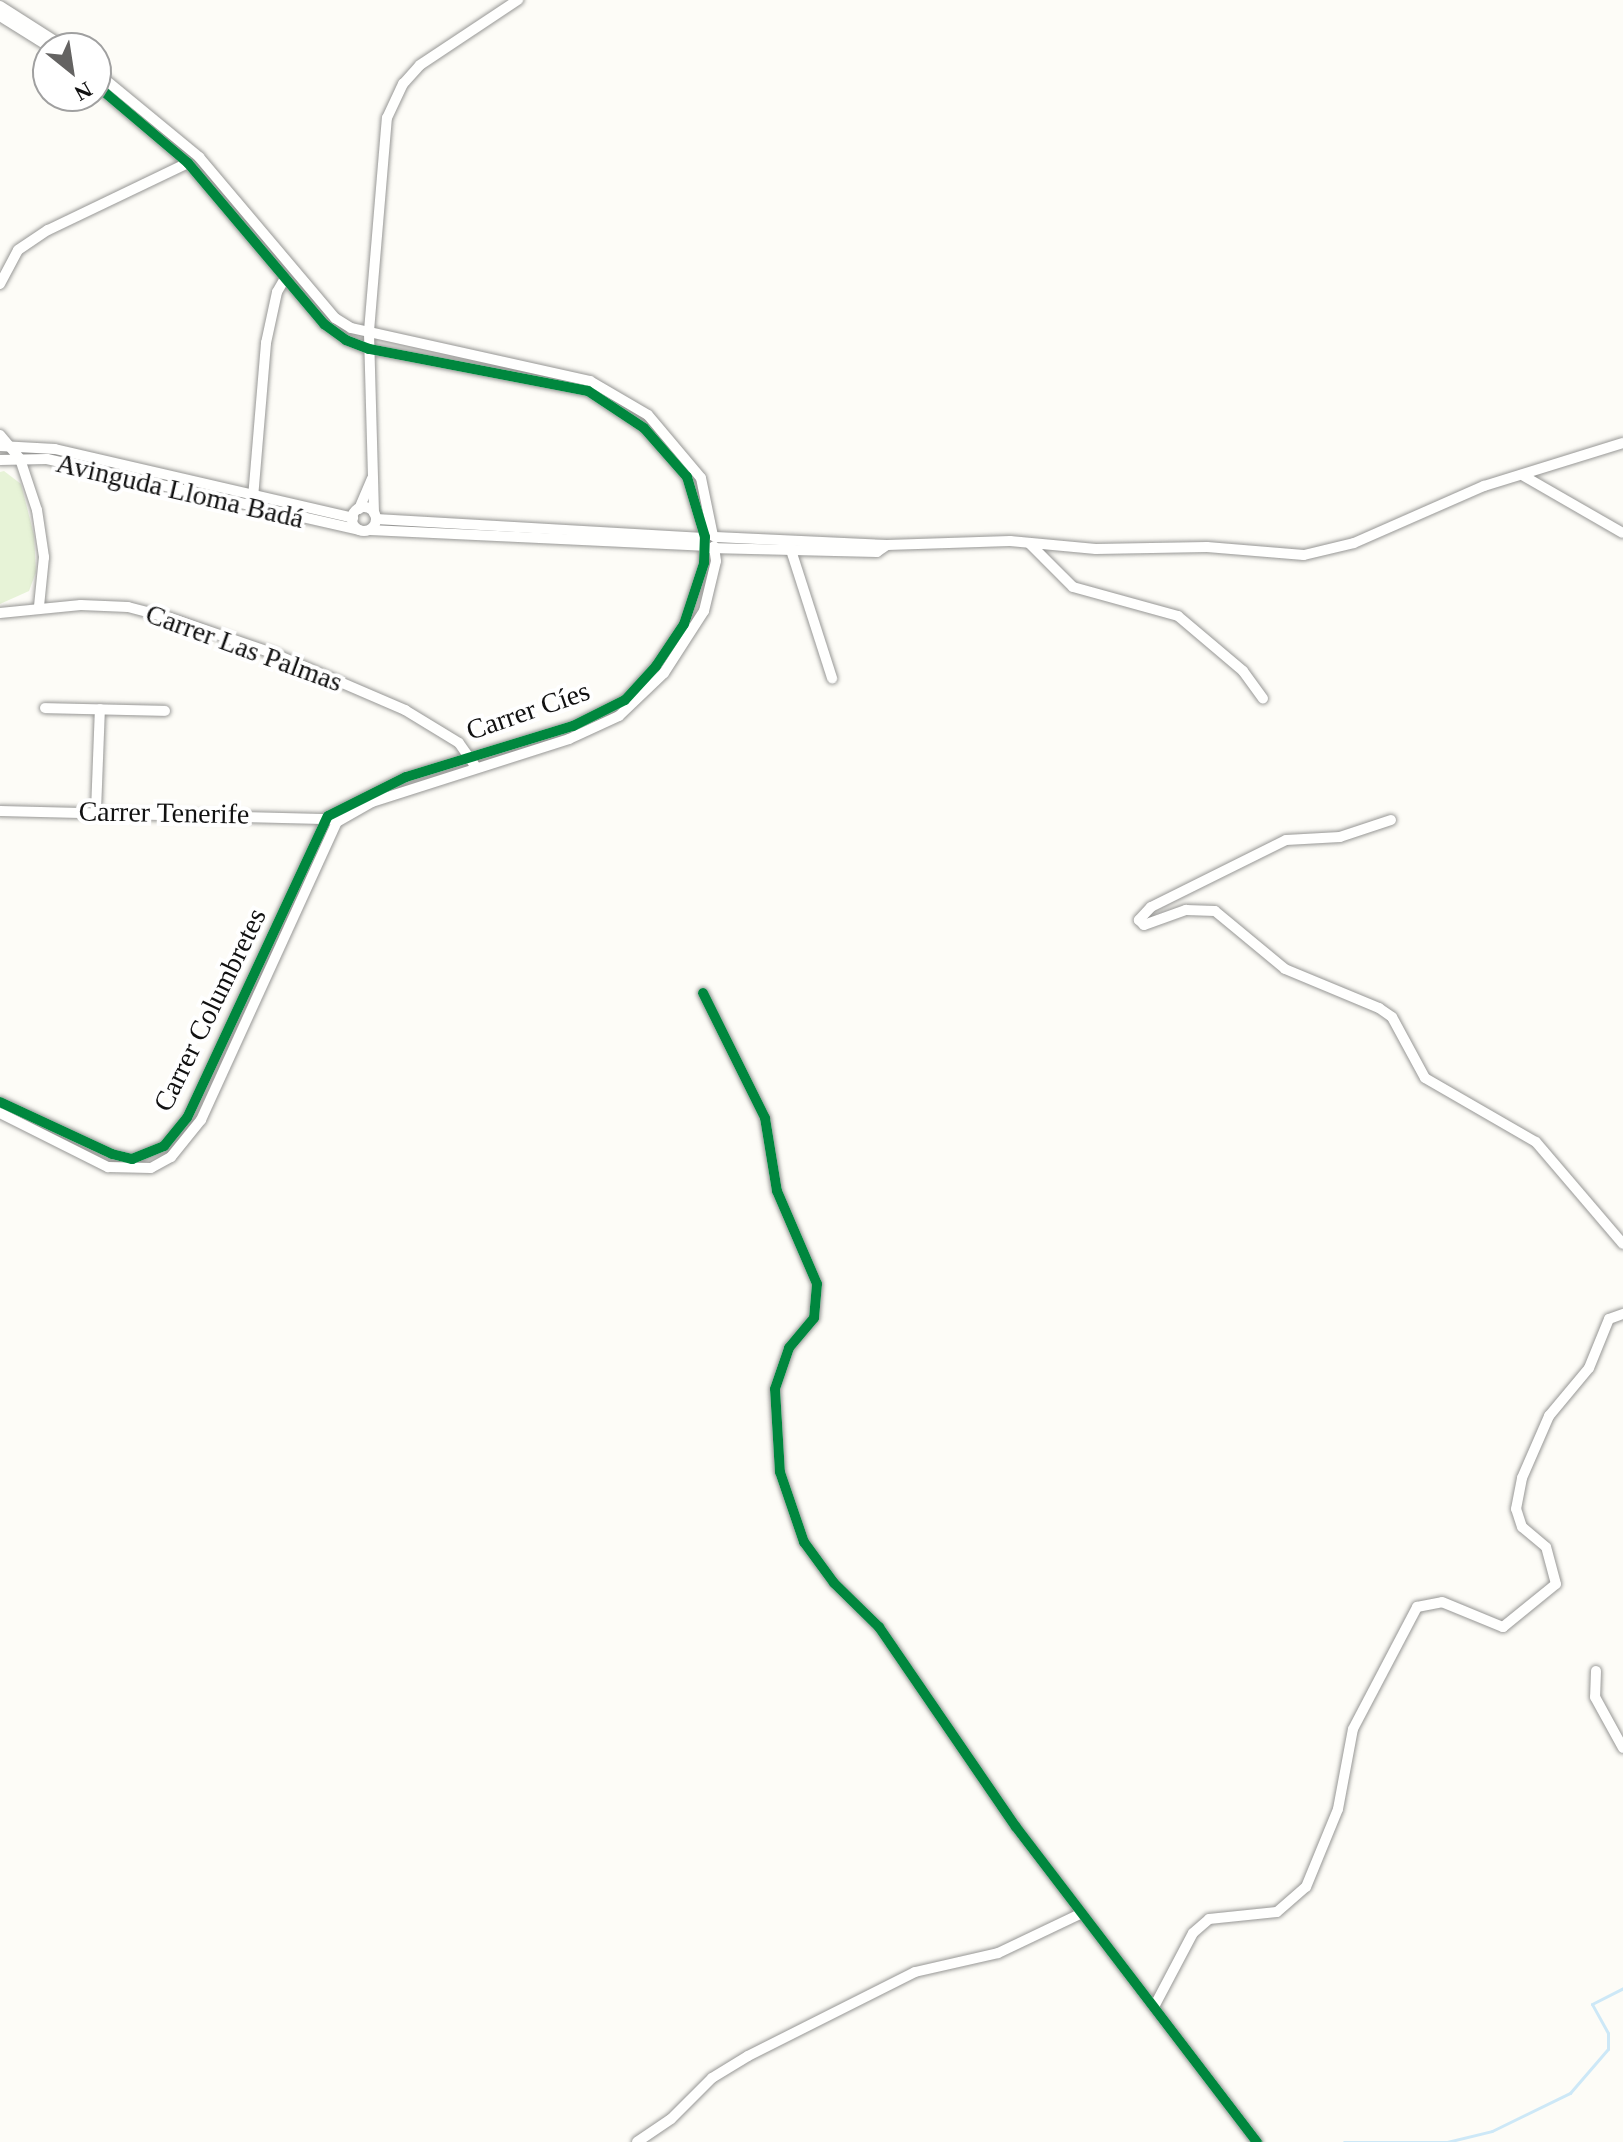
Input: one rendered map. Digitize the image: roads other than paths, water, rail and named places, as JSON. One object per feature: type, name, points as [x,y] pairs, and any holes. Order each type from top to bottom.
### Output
[{"type":"street","points":[[372,477],[356,513],[364,530],[375,516],[369,331],[380,166],[393,101],[420,65],[518,0]]},
{"type":"street","points":[[0,6],[41,32]]},
{"type":"street","points":[[0,16],[32,36]]},
{"type":"street","name":"Carrer Cíes","points":[[112,85],[199,157],[335,318],[369,331],[564,374],[615,391],[648,415],[689,459],[701,478],[709,541],[698,593],[684,624],[656,666],[625,700],[573,726],[371,791],[333,819]]},
{"type":"street","name":"Carrer Cíes","points":[[112,99],[188,163],[324,324],[369,349],[550,380],[618,407],[665,447],[687,477],[709,541]]},
{"type":"street","points":[[0,284],[18,250],[48,230],[188,163]]},
{"type":"street","points":[[253,498],[266,343],[277,292],[285,278]]},
{"type":"street","points":[[0,435],[4,446],[20,459],[37,510],[44,557],[39,606]]},
{"type":"street","name":"Avinguda Lloma Badá","points":[[0,460],[47,459],[364,530],[709,541],[790,539],[884,544],[1029,543],[1304,555],[1354,543],[1484,486],[1623,443]]},
{"type":"street","name":"Avinguda Lloma Badá","points":[[4,446],[55,449],[253,498],[375,516],[709,541],[790,551],[877,552],[884,544]]},
{"type":"street","points":[[1522,475],[1623,533]]},
{"type":"street","points":[[790,539],[790,551],[832,678]]},
{"type":"street","points":[[1029,543],[1073,587],[1178,616],[1243,671],[1263,699]]},
{"type":"street","name":"Carrer Las Palmas","points":[[0,613],[39,606],[128,607],[229,638],[405,710],[459,743],[472,761]]},
{"type":"street","points":[[45,708],[165,711]]},
{"type":"street","points":[[96,811],[100,709]]},
{"type":"street","name":"Carrer Tenerife","points":[[0,811],[333,819]]},
{"type":"street","name":"Carrer Columbretes","points":[[0,1102],[112,1154],[132,1159],[164,1146],[187,1118],[333,819]]},
{"type":"street","name":"Carrer Columbretes","points":[[0,1113],[108,1167],[151,1168],[171,1157],[201,1120],[333,819]]},
{"type":"street","points":[[1391,820],[1340,837],[1286,840],[1151,907],[1139,920],[1144,925],[1186,910],[1215,911],[1285,969],[1379,1008],[1392,1017],[1425,1078],[1536,1142],[1623,1244]]},
{"type":"street","points":[[703,993],[765,1118],[777,1191],[817,1284],[814,1318],[789,1348],[775,1389],[778,1458],[792,1514],[804,1542],[834,1583],[879,1627],[1080,1914],[1155,2005],[1257,2142]]},
{"type":"street","points":[[1155,2005],[1193,1933],[1209,1919],[1277,1912],[1306,1887],[1338,1809],[1353,1729],[1417,1607],[1442,1602],[1503,1627],[1556,1584],[1546,1547],[1522,1527],[1516,1509],[1522,1478],[1549,1416],[1589,1368],[1609,1319],[1623,1314]]},
{"type":"street","points":[[1596,1671],[1595,1697],[1623,1748]]},
{"type":"street","points":[[637,2142],[671,2119],[712,2078],[748,2056],[915,1972],[998,1953],[1080,1914]]},
{"type":"waterway","points":[[1344,2142],[1447,2142],[1492,2131],[1570,2093],[1608,2049],[1608,2033],[1592,2004],[1623,1988]]}]
